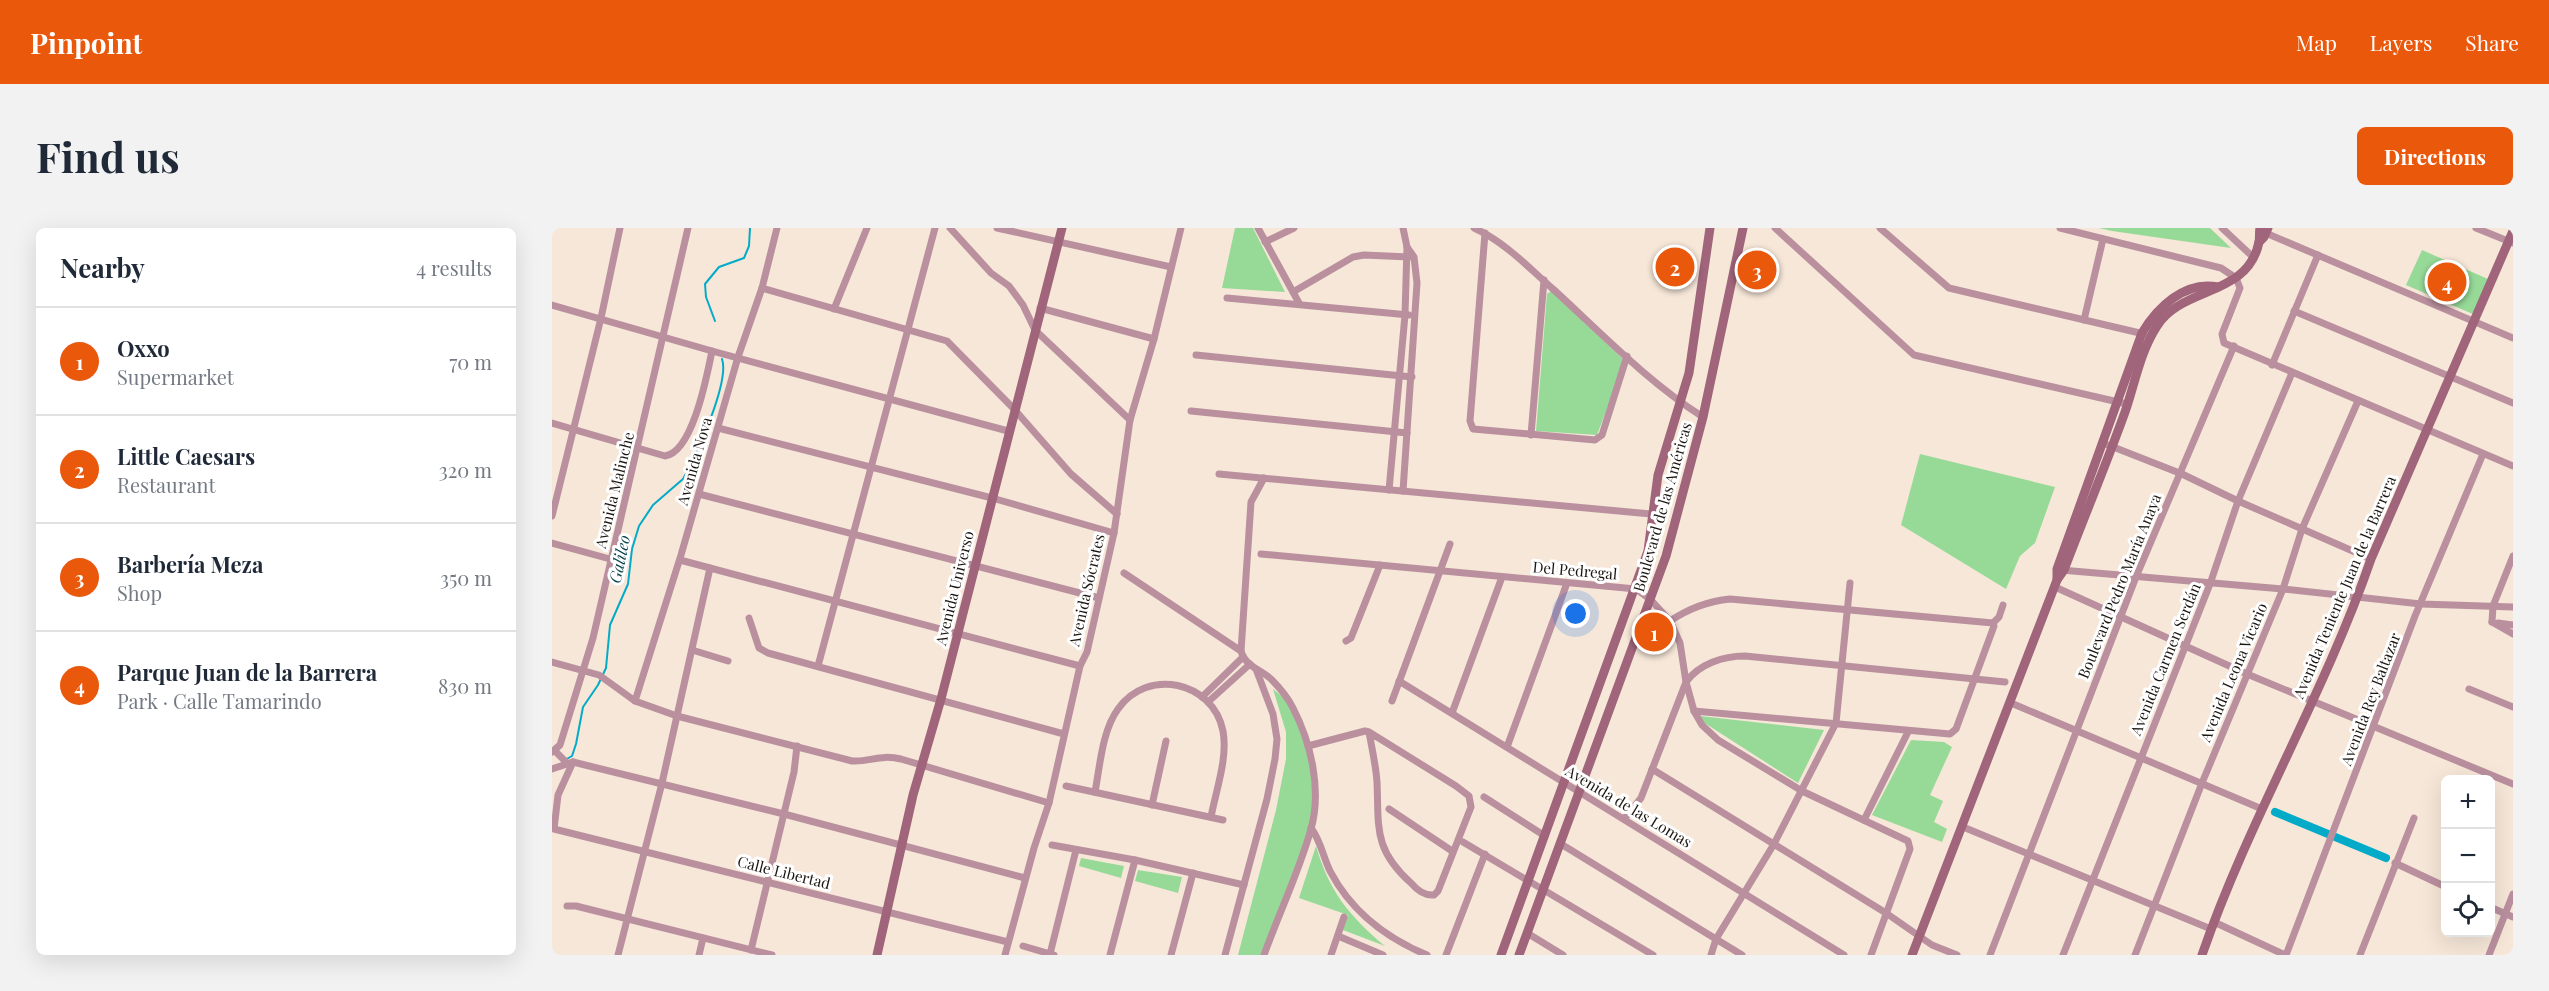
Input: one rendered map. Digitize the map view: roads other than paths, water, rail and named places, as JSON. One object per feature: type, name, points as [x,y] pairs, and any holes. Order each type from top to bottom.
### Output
[{"type":"street","points":[[552,516],[601,318],[620,228]]},
{"type":"street","name":"Avenida Malinche","points":[[553,751],[560,745],[583,671],[638,447],[688,228]]},
{"type":"street","name":"Avenida Nova","points":[[635,700],[680,560],[718,428],[734,356],[762,288],[777,228]]},
{"type":"street","points":[[834,309],[867,228]]},
{"type":"street","points":[[818,666],[935,228]]},
{"type":"street","points":[[950,228],[991,273],[1009,286],[1023,305],[1035,330],[1130,420]]},
{"type":"street","points":[[997,228],[1171,267]]},
{"type":"street","name":"Avenida Universo","points":[[877,955],[921,765],[941,699],[1062,228]]},
{"type":"street","name":"Avenida Sócrates","points":[[1005,955],[1025,878],[1049,803],[1080,666],[1086,652],[1114,533],[1130,420],[1154,339],[1181,228]]},
{"type":"street","points":[[1258,228],[1299,303]]},
{"type":"street","points":[[1265,242],[1294,228]]},
{"type":"street","points":[[1389,490],[1405,315],[1407,247],[1403,228]]},
{"type":"street","points":[[1474,228],[1511,250],[1627,356],[1682,403],[1703,417]]},
{"type":"street","name":"Boulevard de las Américas","points":[[1501,955],[1530,881],[1648,551],[1651,514],[1658,475],[1682,403],[1689,373],[1710,228]]},
{"type":"street","name":"Boulevard de las Américas","points":[[1519,955],[1666,556],[1703,417],[1743,228]]},
{"type":"street","points":[[1775,228],[1914,355],[2123,403]]},
{"type":"street","points":[[1880,228],[1949,288],[2147,334]]},
{"type":"street","points":[[2060,228],[2210,264],[2236,278],[2240,288],[2222,337],[2224,343],[2513,466]]},
{"type":"street","points":[[2222,228],[2253,257]]},
{"type":"street","points":[[2476,228],[2511,242]]},
{"type":"street","points":[[1912,955],[2011,703],[2155,313],[2172,298],[2194,289],[2219,287],[2236,278],[2253,257],[2263,230],[2513,338]]},
{"type":"street","name":"Avenida Teniente Juan de la Barrera","points":[[2202,955],[2212,925],[2262,809],[2313,702],[2358,597],[2371,559],[2474,321],[2511,242],[2513,231]]},
{"type":"street","points":[[1485,233],[1471,426],[1476,430],[1591,441],[1599,438],[1627,356]]},
{"type":"street","points":[[2084,320],[2103,239]]},
{"type":"street","points":[[1403,491],[1417,283],[1414,257],[1407,247]]},
{"type":"street","points":[[1293,292],[1353,257],[1364,255],[1414,257]]},
{"type":"street","points":[[2272,364],[2318,255]]},
{"type":"street","points":[[1531,435],[1544,280]]},
{"type":"street","points":[[762,288],[936,337],[955,346],[1071,474],[1117,514]]},
{"type":"street","points":[[1227,298],[1299,303],[1415,316]]},
{"type":"street","points":[[552,305],[1008,431]]},
{"type":"street","points":[[1040,308],[1154,339]]},
{"type":"street","points":[[2294,311],[2513,404]]},
{"type":"street","name":"Boulevard Pedro María Anaya","points":[[1990,955],[2031,854],[2136,577],[2182,474],[2234,346]]},
{"type":"street","points":[[552,423],[665,456],[672,455],[686,437],[696,414],[712,351]]},
{"type":"street","points":[[1196,355],[1412,377]]},
{"type":"street","name":"Avenida Carmen Serdán","points":[[2063,955],[2210,584],[2238,501],[2292,373]]},
{"type":"street","name":"Avenida Leona Vicario","points":[[2135,955],[2202,783],[2283,589],[2302,529],[2358,401]]},
{"type":"street","points":[[1191,411],[1407,433]]},
{"type":"street","points":[[718,428],[872,466],[1114,533]]},
{"type":"street","points":[[2108,444],[2182,474],[2371,559]]},
{"type":"street","name":"Avenida Rey Baltazar","points":[[2286,955],[2421,604],[2483,454]]},
{"type":"street","points":[[1219,474],[1651,514]]},
{"type":"street","points":[[1205,700],[1242,654],[1251,502],[1263,478]]},
{"type":"street","points":[[699,494],[1099,598]]},
{"type":"street","points":[[552,543],[610,559]]},
{"type":"street","points":[[1392,701],[1450,544]]},
{"type":"street","points":[[1648,551],[1666,556]]},
{"type":"street","name":"Del Pedregal","points":[[1261,554],[1636,589],[1651,600],[1670,621],[1680,643],[1686,682],[1694,711],[1702,725],[1718,740],[1802,791],[1905,838],[1910,844],[1886,913]]},
{"type":"street","points":[[2492,622],[2493,606],[2513,556]]},
{"type":"street","points":[[680,560],[1080,666]]},
{"type":"street","points":[[1346,641],[1351,638],[1380,565]]},
{"type":"street","points":[[618,955],[662,783],[710,568]]},
{"type":"street","points":[[2060,570],[2283,589],[2421,604],[2513,607]]},
{"type":"street","points":[[1124,573],[1242,654],[1253,667],[1273,714],[1277,740],[1267,799],[1225,955]]},
{"type":"street","points":[[1452,713],[1502,577]]},
{"type":"street","points":[[1507,747],[1567,583]]},
{"type":"street","points":[[1711,955],[1716,939],[1774,844],[1836,723],[1850,583]]},
{"type":"street","points":[[2056,584],[2184,646],[2486,775]]},
{"type":"street","points":[[1670,621],[1711,602],[1730,599],[1993,623]]},
{"type":"street","points":[[1694,711],[1948,735],[1953,733],[1993,623],[2003,605]]},
{"type":"street","points":[[749,618],[759,648],[763,651],[1064,734]]},
{"type":"street","points":[[2492,622],[2513,625]]},
{"type":"street","points":[[2492,622],[2513,634]]},
{"type":"street","points":[[692,650],[728,661]]},
{"type":"street","points":[[1624,819],[1641,798],[1686,682],[1706,665],[1735,656],[2005,682]]},
{"type":"street","points":[[552,662],[603,677],[635,700],[677,716],[852,761],[888,756],[1049,803]]},
{"type":"street","points":[[1205,700],[1253,667]]},
{"type":"street","points":[[1253,667],[1269,677],[1293,706],[1308,746],[1314,788],[1311,828],[1264,955]]},
{"type":"street","name":"Avenida de las Lomas","points":[[1399,681],[1844,955]]},
{"type":"street","points":[[1095,792],[1111,721],[1117,710],[1132,693],[1147,686],[1170,683],[1188,688],[1205,700],[1220,719],[1224,742],[1211,817]]},
{"type":"street","points":[[2469,689],[2513,707]]},
{"type":"street","points":[[2011,703],[2262,809]]},
{"type":"street","points":[[1308,746],[1362,731],[1369,732],[1469,796],[1471,807],[1438,891],[1432,895],[1416,888],[1396,867],[1384,847],[1378,828],[1377,782],[1369,732]]},
{"type":"street","points":[[1864,820],[1908,732]]},
{"type":"street","points":[[1152,805],[1166,741]]},
{"type":"street","points":[[751,950],[784,814],[797,746]]},
{"type":"street","points":[[553,751],[570,763],[662,783],[1025,878]]},
{"type":"street","points":[[552,769],[570,763]]},
{"type":"street","name":"Calle Libertad","points":[[570,763],[558,795],[554,829],[1008,942]]},
{"type":"street","points":[[1652,769],[1886,913],[1932,945],[1957,955]]},
{"type":"street","points":[[2495,779],[2513,784]]},
{"type":"street","points":[[1066,786],[1222,820]]},
{"type":"street","points":[[1484,797],[1545,836]]},
{"type":"street","points":[[1389,809],[1452,851]]},
{"type":"street","points":[[2360,955],[2414,818]]},
{"type":"street","points":[[1963,827],[2154,906],[2212,925],[2286,955]]},
{"type":"street","points":[[1311,828],[1318,838],[1328,868],[1349,901],[1391,938],[1427,955]]},
{"type":"street","points":[[1463,842],[1544,888],[1653,955]]},
{"type":"street","points":[[1561,844],[1742,955]]},
{"type":"street","points":[[1052,845],[1135,860],[1244,885]]},
{"type":"street","points":[[1023,946],[1052,954],[1076,850]]},
{"type":"street","points":[[1446,955],[1485,854]]},
{"type":"street","points":[[1110,955],[1135,860]]},
{"type":"street","points":[[2395,863],[2442,883]]},
{"type":"street","points":[[1171,955],[1193,873]]},
{"type":"street","points":[[2488,955],[2513,894]]},
{"type":"street","points":[[567,906],[576,906],[772,955]]},
{"type":"street","points":[[2495,909],[2513,917]]},
{"type":"street","points":[[1871,955],[1886,913]]},
{"type":"street","points":[[1331,955],[1344,917]]},
{"type":"street","points":[[1527,933],[1563,955]]},
{"type":"street","points":[[1338,936],[1383,955]]},
{"type":"street","points":[[699,955],[703,938]]},
{"type":"waterway","name":"Galileo","points":[[715,321],[706,297],[705,284],[719,267],[744,258],[749,246],[750,228]]},
{"type":"waterway","name":"Galileo","points":[[565,760],[572,756],[583,707],[606,668],[610,625],[628,584],[632,549],[639,526],[653,505],[683,479],[689,468],[717,401],[723,370],[722,359]]},
{"type":"waterway","points":[[2275,812],[2386,858]]},
{"type":"place","name":"Little Caesars","points":[[1675,267]]},
{"type":"place","name":"Barbería Meza","points":[[1757,270]]},
{"type":"place","name":"Parque Juan de la Barrera","points":[[2447,282]]},
{"type":"place","name":"Oxxo","points":[[1654,632]]}]
